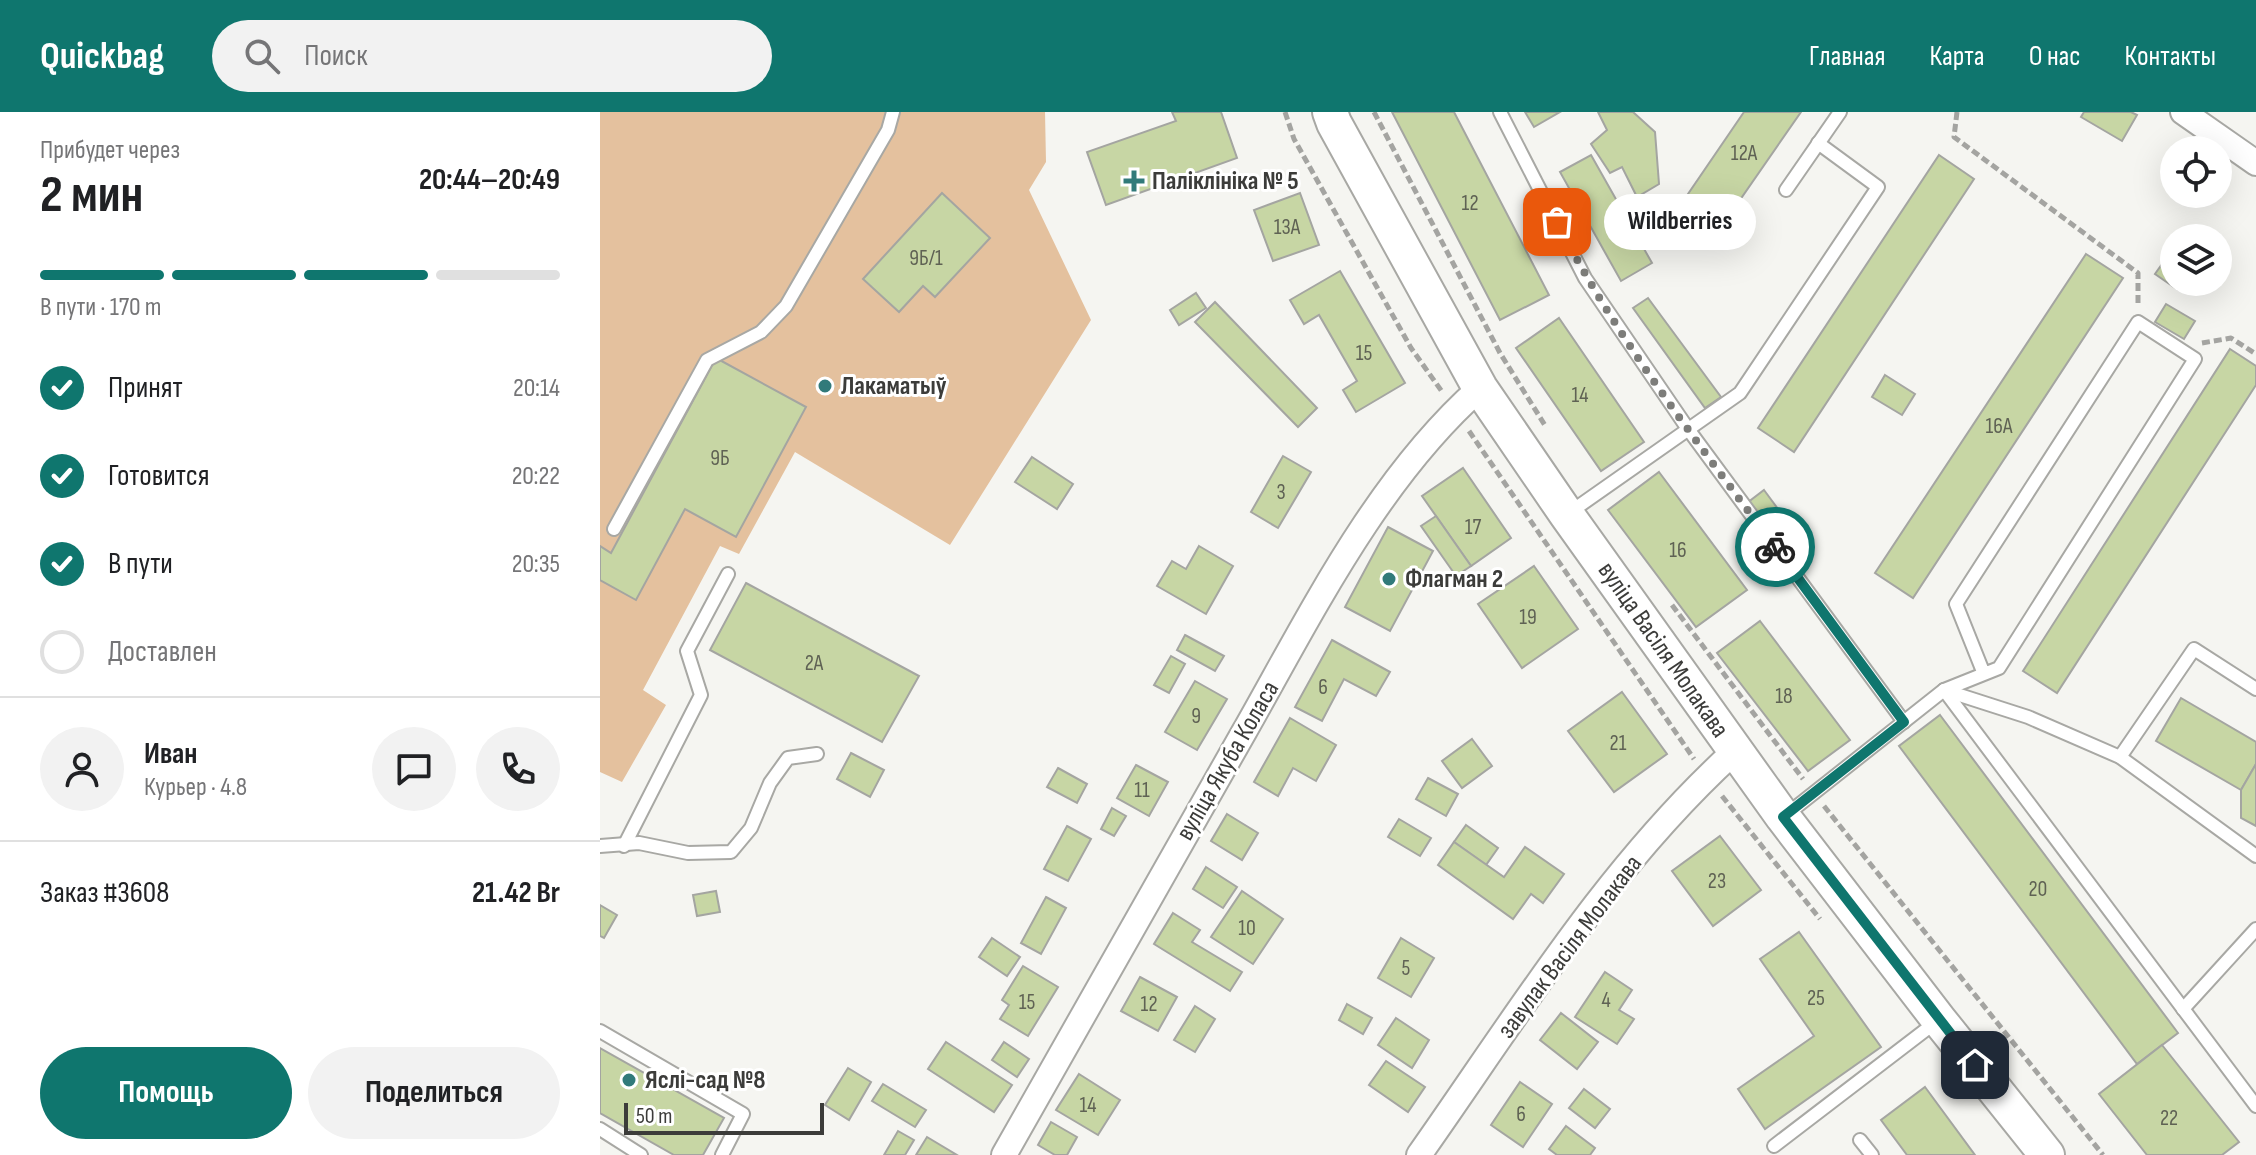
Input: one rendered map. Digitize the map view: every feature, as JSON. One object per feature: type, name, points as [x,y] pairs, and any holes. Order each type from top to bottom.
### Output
[{"type":"street","name":"вуліца Васіля Молакава","points":[[1330,112],[1480,388],[1567,515],[1783,817],[2047,1155]]},
{"type":"street","points":[[2183,112],[2256,163]]},
{"type":"street","name":"вуліца Якуба Коласа","points":[[1004,1155],[1318,601],[1395,481],[1455,410],[1480,388]]},
{"type":"street","name":"завулак Васіля Молакава","points":[[1419,1155],[1607,889],[1707,776],[1735,751]]},
{"type":"lane","points":[[614,529],[707,360],[761,332],[786,306],[888,130],[893,112]]},
{"type":"lane","points":[[1500,112],[1585,278],[1688,429],[1904,722]]},
{"type":"lane","points":[[1786,190],[1840,112]]},
{"type":"lane","points":[[1567,515],[1740,393],[1878,187],[1818,143]]},
{"type":"lane","points":[[1783,817],[1944,690],[1984,674],[1999,668],[2195,359],[2138,322],[1956,604],[1984,674]]},
{"type":"lane","points":[[624,846],[701,695],[687,651],[728,574]]},
{"type":"lane","points":[[2120,757],[2194,649],[2256,689]]},
{"type":"lane","points":[[1944,690],[2028,717],[2120,757],[2256,856]]},
{"type":"lane","points":[[1944,690],[2256,1106]]},
{"type":"lane","points":[[600,846],[639,843],[688,853],[731,852],[751,828],[770,783],[788,758],[817,754]]},
{"type":"lane","points":[[2183,1009],[2256,929]]},
{"type":"lane","points":[[1774,1146],[1939,1020]]},
{"type":"lane","points":[[600,1031],[743,1114],[722,1155]]},
{"type":"lane","points":[[600,1129],[641,1155]]},
{"type":"lane","points":[[1860,1140],[1872,1155]]},
{"type":"path","points":[[1374,112],[1500,353],[1549,432]]},
{"type":"path","points":[[1957,112],[1954,137],[2138,273],[2139,315]]},
{"type":"path","points":[[2187,346],[2231,338],[2256,354]]},
{"type":"path","points":[[1665,596],[1814,793],[2103,1155]]},
{"type":"shaded area","name":"Лакаматыў","points":[[600,112],[1045,112],[1046,162],[1029,190],[1091,320],[950,545],[795,452],[739,554],[720,546],[643,690],[666,705],[622,782],[600,772]]},
{"type":"building","name":"Паліклініка № 5","points":[[1172,112],[1221,112],[1237,158],[1106,205],[1087,152],[1176,121]]},
{"type":"building","points":[[1392,112],[1454,112],[1549,295],[1500,320]]},
{"type":"building","points":[[1525,112],[1560,112],[1534,127]]},
{"type":"building","points":[[1598,112],[1633,112],[1655,132],[1659,184],[1637,197],[1622,167],[1610,173],[1591,144],[1607,130]]},
{"type":"building","points":[[1744,112],[1801,112],[1726,220],[1688,194]]},
{"type":"building","points":[[2084,112],[2131,112],[2137,115],[2122,141],[2081,117]]},
{"type":"building","points":[[1591,155],[1652,263],[1621,281],[1560,172]]},
{"type":"building","points":[[1939,155],[1974,179],[1794,452],[1758,428]]},
{"type":"building","points":[[942,193],[990,238],[935,297],[923,286],[899,312],[863,279]]},
{"type":"building","points":[[1300,193],[1319,245],[1273,261],[1254,210]]},
{"type":"building","points":[[2086,254],[2123,278],[1913,598],[1875,573]]},
{"type":"building","points":[[1340,271],[1405,383],[1356,412],[1343,390],[1357,381],[1319,315],[1304,324],[1290,300]]},
{"type":"building","points":[[1196,293],[1206,308],[1179,325],[1170,310]]},
{"type":"building","points":[[1648,298],[1721,397],[1705,408],[1633,308]]},
{"type":"building","points":[[1215,302],[1317,408],[1298,427],[1195,322]]},
{"type":"building","points":[[2166,304],[2195,321],[2184,339],[2155,322]]},
{"type":"building","points":[[1559,318],[1644,442],[1601,471],[1516,348]]},
{"type":"building","points":[[2230,349],[2256,366],[2256,385],[2057,693],[2023,671]]},
{"type":"building","points":[[716,358],[806,407],[736,537],[685,509],[636,600],[600,580],[600,546],[611,553]]},
{"type":"building","points":[[1885,375],[1915,394],[1902,415],[1872,397]]},
{"type":"building","points":[[1283,456],[1311,472],[1278,528],[1251,512]]},
{"type":"building","points":[[1032,457],[1073,484],[1057,509],[1015,482]]},
{"type":"building","points":[[1463,468],[1511,538],[1471,566],[1422,496]]},
{"type":"building","points":[[1659,472],[1747,590],[1696,627],[1608,510]]},
{"type":"building","points":[[1764,490],[1781,513],[1763,526],[1747,503]]},
{"type":"building","points":[[1436,516],[1471,566],[1456,576],[1421,526]]},
{"type":"building","name":"Флагман 2","points":[[1388,527],[1433,551],[1390,631],[1345,607]]},
{"type":"building","points":[[1199,546],[1233,566],[1206,614],[1157,586],[1172,561],[1186,569]]},
{"type":"building","points":[[1534,566],[1578,629],[1522,668],[1478,604]]},
{"type":"building","points":[[746,583],[919,676],[882,742],[710,650]]},
{"type":"building","points":[[1760,621],[1850,740],[1808,771],[1717,653]]},
{"type":"building","points":[[1185,635],[1224,656],[1215,671],[1177,650]]},
{"type":"building","points":[[1332,640],[1390,672],[1376,696],[1344,679],[1322,721],[1295,707]]},
{"type":"building","points":[[1171,656],[1185,664],[1169,693],[1154,685]]},
{"type":"building","points":[[1195,681],[1227,699],[1197,750],[1165,732]]},
{"type":"building","points":[[1622,692],[1667,754],[1614,792],[1568,731]]},
{"type":"building","points":[[2181,698],[2256,742],[2256,764],[2241,790],[2156,741]]},
{"type":"building","points":[[1940,715],[2178,1033],[2137,1064],[1899,746]]},
{"type":"building","points":[[1290,718],[1336,745],[1316,781],[1293,768],[1278,796],[1254,782]]},
{"type":"building","points":[[1472,739],[1492,766],[1462,788],[1442,761]]},
{"type":"building","points":[[851,753],[884,770],[870,797],[837,779]]},
{"type":"building","points":[[2256,764],[2256,826],[2241,818],[2241,790]]},
{"type":"building","points":[[1136,765],[1168,782],[1149,816],[1117,798]]},
{"type":"building","points":[[1058,768],[1087,784],[1077,803],[1047,787]]},
{"type":"building","points":[[1428,778],[1458,794],[1446,816],[1416,799]]},
{"type":"building","points":[[1112,808],[1126,816],[1114,836],[1101,829]]},
{"type":"building","points":[[1227,814],[1258,833],[1242,860],[1211,841]]},
{"type":"building","points":[[1399,819],[1431,838],[1420,856],[1388,837]]},
{"type":"building","points":[[1466,825],[1498,848],[1486,865],[1454,842]]},
{"type":"building","points":[[1067,826],[1091,839],[1068,881],[1044,869]]},
{"type":"building","points":[[1720,836],[1761,890],[1713,926],[1672,871]]},
{"type":"building","points":[[1454,842],[1504,877],[1525,847],[1564,874],[1543,903],[1531,894],[1513,919],[1438,865]]},
{"type":"building","points":[[1206,867],[1237,887],[1223,908],[1193,889]]},
{"type":"building","points":[[716,891],[720,912],[697,916],[693,895]]},
{"type":"building","points":[[1242,891],[1283,919],[1253,964],[1211,937]]},
{"type":"building","points":[[1046,897],[1066,908],[1041,954],[1021,943]]},
{"type":"building","points":[[600,905],[617,915],[604,938],[600,936]]},
{"type":"building","points":[[1173,913],[1200,930],[1192,942],[1242,972],[1230,991],[1154,944]]},
{"type":"building","points":[[1799,932],[1881,1047],[1765,1129],[1738,1089],[1814,1036],[1760,959]]},
{"type":"building","points":[[992,938],[1020,957],[1007,976],[979,957]]},
{"type":"building","points":[[1401,938],[1434,958],[1411,997],[1378,978]]},
{"type":"building","points":[[1023,966],[1058,987],[1028,1036],[1000,1019],[1009,1005],[1002,1000]]},
{"type":"building","points":[[1605,972],[1632,990],[1619,1010],[1634,1019],[1617,1044],[1575,1017]]},
{"type":"building","points":[[1140,977],[1177,997],[1158,1031],[1121,1011]]},
{"type":"building","points":[[1347,1004],[1372,1018],[1363,1034],[1339,1020]]},
{"type":"building","points":[[1195,1006],[1215,1019],[1195,1052],[1174,1040]]},
{"type":"building","points":[[1561,1013],[1598,1042],[1577,1069],[1540,1040]]},
{"type":"building","points":[[1396,1018],[1429,1040],[1412,1068],[1378,1045]]},
{"type":"building","points":[[946,1042],[1012,1085],[994,1112],[928,1069]]},
{"type":"building","points":[[1004,1042],[1029,1059],[1017,1077],[992,1060]]},
{"type":"building","points":[[2162,1045],[2239,1142],[2222,1155],[2147,1155],[2099,1094]]},
{"type":"building","name":"Яслі-сад №8","points":[[600,1048],[724,1118],[703,1155],[674,1155],[600,1113]]},
{"type":"building","points":[[1386,1061],[1425,1087],[1408,1112],[1369,1085]]},
{"type":"building","points":[[848,1068],[871,1082],[849,1120],[825,1105]]},
{"type":"building","points":[[1079,1074],[1120,1100],[1098,1135],[1056,1110]]},
{"type":"building","points":[[1520,1082],[1552,1104],[1523,1147],[1491,1125]]},
{"type":"building","points":[[883,1084],[926,1110],[915,1127],[872,1101]]},
{"type":"building","points":[[1925,1087],[1975,1155],[1907,1155],[1881,1120]]},
{"type":"building","points":[[1584,1089],[1610,1109],[1595,1128],[1569,1108]]},
{"type":"building","points":[[1051,1122],[1077,1137],[1067,1155],[1055,1155],[1038,1145]]},
{"type":"building","points":[[1566,1126],[1595,1148],[1590,1155],[1557,1155],[1549,1149]]},
{"type":"building","points":[[898,1131],[914,1140],[905,1155],[884,1155]]},
{"type":"building","points":[[927,1137],[957,1155],[916,1155]]},
{"type":"way so far","points":[[1557,222],[1585,278],[1688,429],[1775,547]]},
{"type":"place","name":"Паліклініка № 5","points":[[1134,181]]},
{"type":"place","name":"Wildberries","points":[[1557,222]]},
{"type":"place","name":"Лакаматыў","points":[[825,386]]},
{"type":"place","name":"Флагман 2","points":[[1389,579]]},
{"type":"place","name":"Яслі-сад №8","points":[[629,1080]]},
{"type":"route","points":[[1775,547],[1904,722],[1783,817],[1975,1065]]}]
